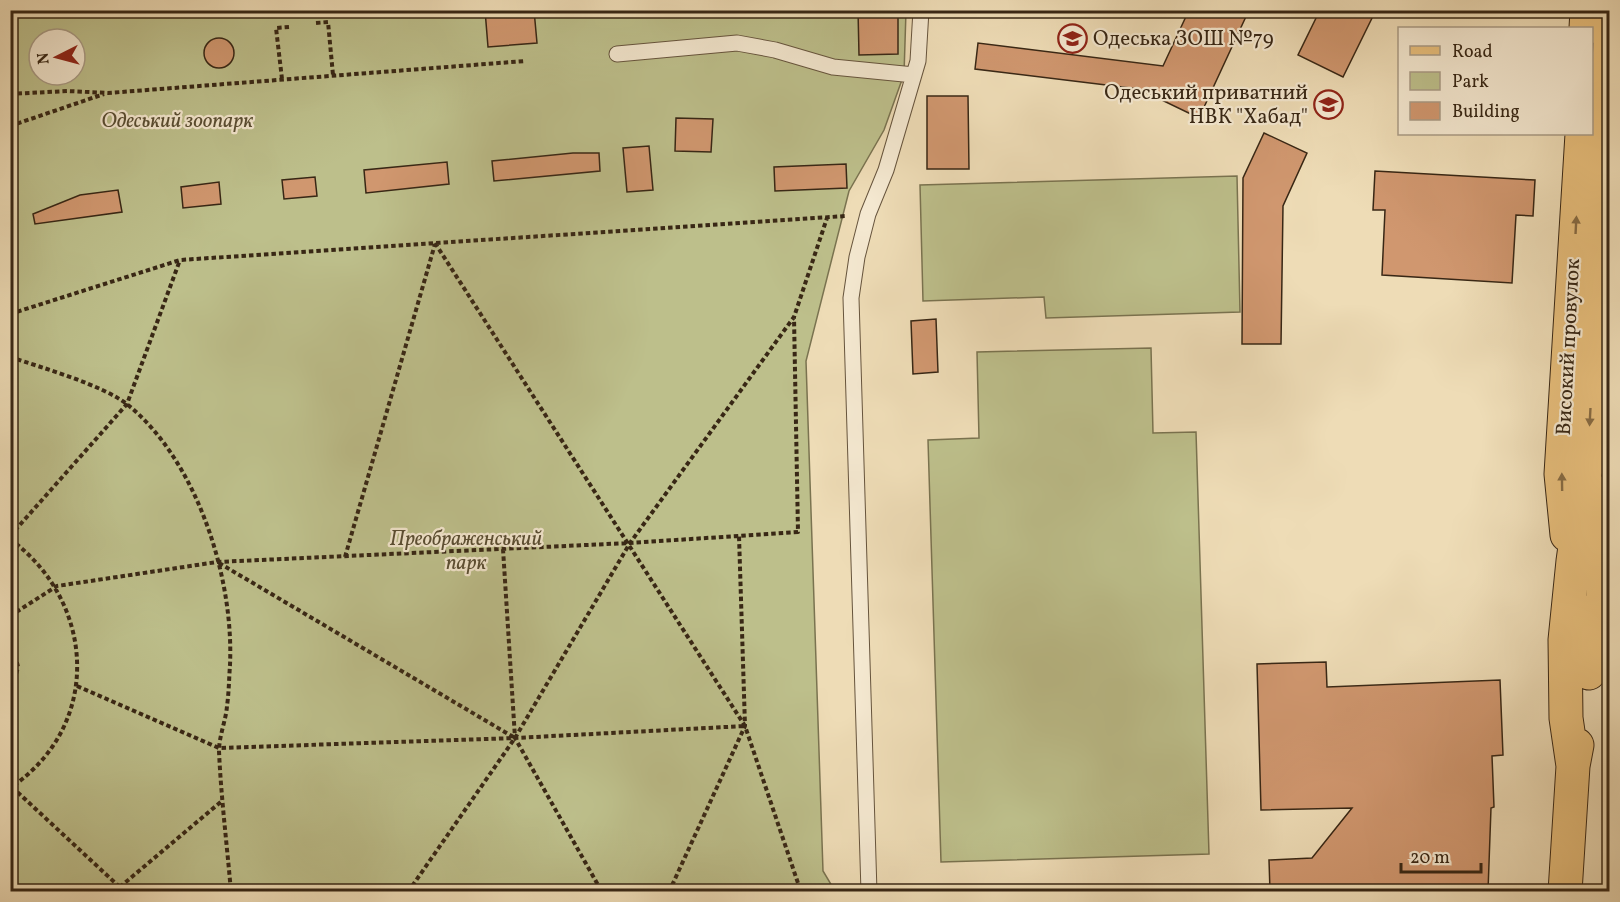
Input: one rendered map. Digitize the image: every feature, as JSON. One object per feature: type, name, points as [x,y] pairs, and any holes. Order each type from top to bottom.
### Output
[{"type":"main road","points":[[1586,27],[1587,10]]},
{"type":"main road","name":"Високий провулок","points":[[1573,766],[1566,718],[1564,670],[1572,561],[1588,454],[1610,44]]},
{"type":"main road","name":"Високий провулок","points":[[1582,135],[1561,474],[1564,518],[1572,561],[1583,600],[1589,673]]},
{"type":"main road","name":"Високий провулок","points":[[1565,891],[1573,766],[1589,673],[1606,614],[1610,491]]},
{"type":"lane","points":[[869,891],[851,298],[857,257],[868,214],[886,170],[914,75],[921,10]]},
{"type":"lane","points":[[616,54],[737,43],[833,68],[914,75]]},
{"type":"lane","points":[[1607,891],[1610,887]]},
{"type":"path","points":[[316,23],[328,22],[333,75]]},
{"type":"path","points":[[282,79],[276,28],[289,27]]},
{"type":"path","points":[[10,94],[68,91],[108,93],[525,61]]},
{"type":"path","points":[[10,126],[108,93]]},
{"type":"path","points":[[10,314],[180,260],[868,214]]},
{"type":"path","points":[[408,891],[515,738],[630,543],[794,317],[827,217]]},
{"type":"path","points":[[435,243],[630,543],[745,726],[801,891]]},
{"type":"path","points":[[345,557],[435,243]]},
{"type":"path","points":[[125,891],[11,787],[43,759],[65,725],[77,686],[78,652],[71,618],[57,586],[35,560],[10,538],[127,404],[180,260]]},
{"type":"path","points":[[10,616],[57,586],[217,562],[630,543],[798,532],[794,317]]},
{"type":"path","points":[[10,357],[70,377],[127,404],[155,430],[183,473],[204,514],[217,562],[229,625],[230,662],[227,706],[219,748],[231,891]]},
{"type":"path","points":[[669,891],[745,726],[739,536]]},
{"type":"path","points":[[503,549],[515,738],[602,891]]},
{"type":"path","points":[[217,562],[515,738]]},
{"type":"path","points":[[10,633],[18,666],[10,697]]},
{"type":"path","points":[[77,686],[219,748],[515,738],[745,726]]},
{"type":"path","points":[[114,891],[224,800]]},
{"type":"green space","name":"Преображенський парк","points":[[10,11],[906,11],[904,74],[884,130],[849,191],[806,361],[823,871],[835,891],[11,891]]},
{"type":"green space","points":[[1237,176],[1240,312],[1046,318],[1044,297],[923,301],[920,185]]},
{"type":"green space","points":[[1151,348],[1153,433],[1196,432],[1209,854],[941,862],[928,440],[979,438],[977,352]]},
{"type":"building","points":[[485,10],[534,10],[537,43],[488,47]]},
{"type":"building","points":[[858,10],[898,10],[898,54],[859,55]]},
{"type":"building","points":[[1189,10],[1249,10],[1199,118],[1139,89],[975,69],[978,43],[1163,66]]},
{"type":"building","points":[[1320,10],[1376,10],[1343,77],[1298,55]]},
{"type":"building","points":[[219,38],[230,42],[234,53],[230,64],[219,68],[208,64],[204,53],[208,42]]},
{"type":"building","points":[[927,96],[968,96],[969,169],[927,169]]},
{"type":"building","points":[[676,118],[713,119],[711,152],[675,151]]},
{"type":"building","points":[[1264,133],[1307,153],[1283,206],[1281,344],[1242,344],[1243,178]]},
{"type":"building","points":[[649,146],[653,190],[627,192],[623,148]]},
{"type":"building","points":[[573,153],[599,153],[600,171],[494,181],[492,161]]},
{"type":"building","points":[[447,162],[449,184],[366,193],[364,170]]},
{"type":"building","points":[[846,164],[847,188],[775,191],[774,167]]},
{"type":"building","points":[[1375,171],[1535,180],[1533,216],[1516,215],[1512,283],[1382,275],[1385,210],[1373,210]]},
{"type":"building","points":[[315,177],[317,196],[284,199],[282,180]]},
{"type":"building","points":[[219,182],[221,204],[183,208],[181,187]]},
{"type":"building","points":[[118,190],[122,212],[35,224],[33,214],[80,195]]},
{"type":"building","points":[[936,319],[938,372],[913,374],[911,321]]},
{"type":"building","points":[[1326,662],[1327,687],[1500,680],[1503,755],[1492,756],[1494,807],[1491,808],[1488,891],[1270,891],[1269,860],[1312,858],[1352,808],[1261,810],[1257,664]]},
{"type":"place","name":"Одеська ЗОШ №79","points":[[1072,39]]},
{"type":"place","name":"Одеський приватний НВК \"Хабад\"","points":[[1329,105]]},
{"type":"park label","name":"Одеський зоопарк","points":[[177,121]]}]
